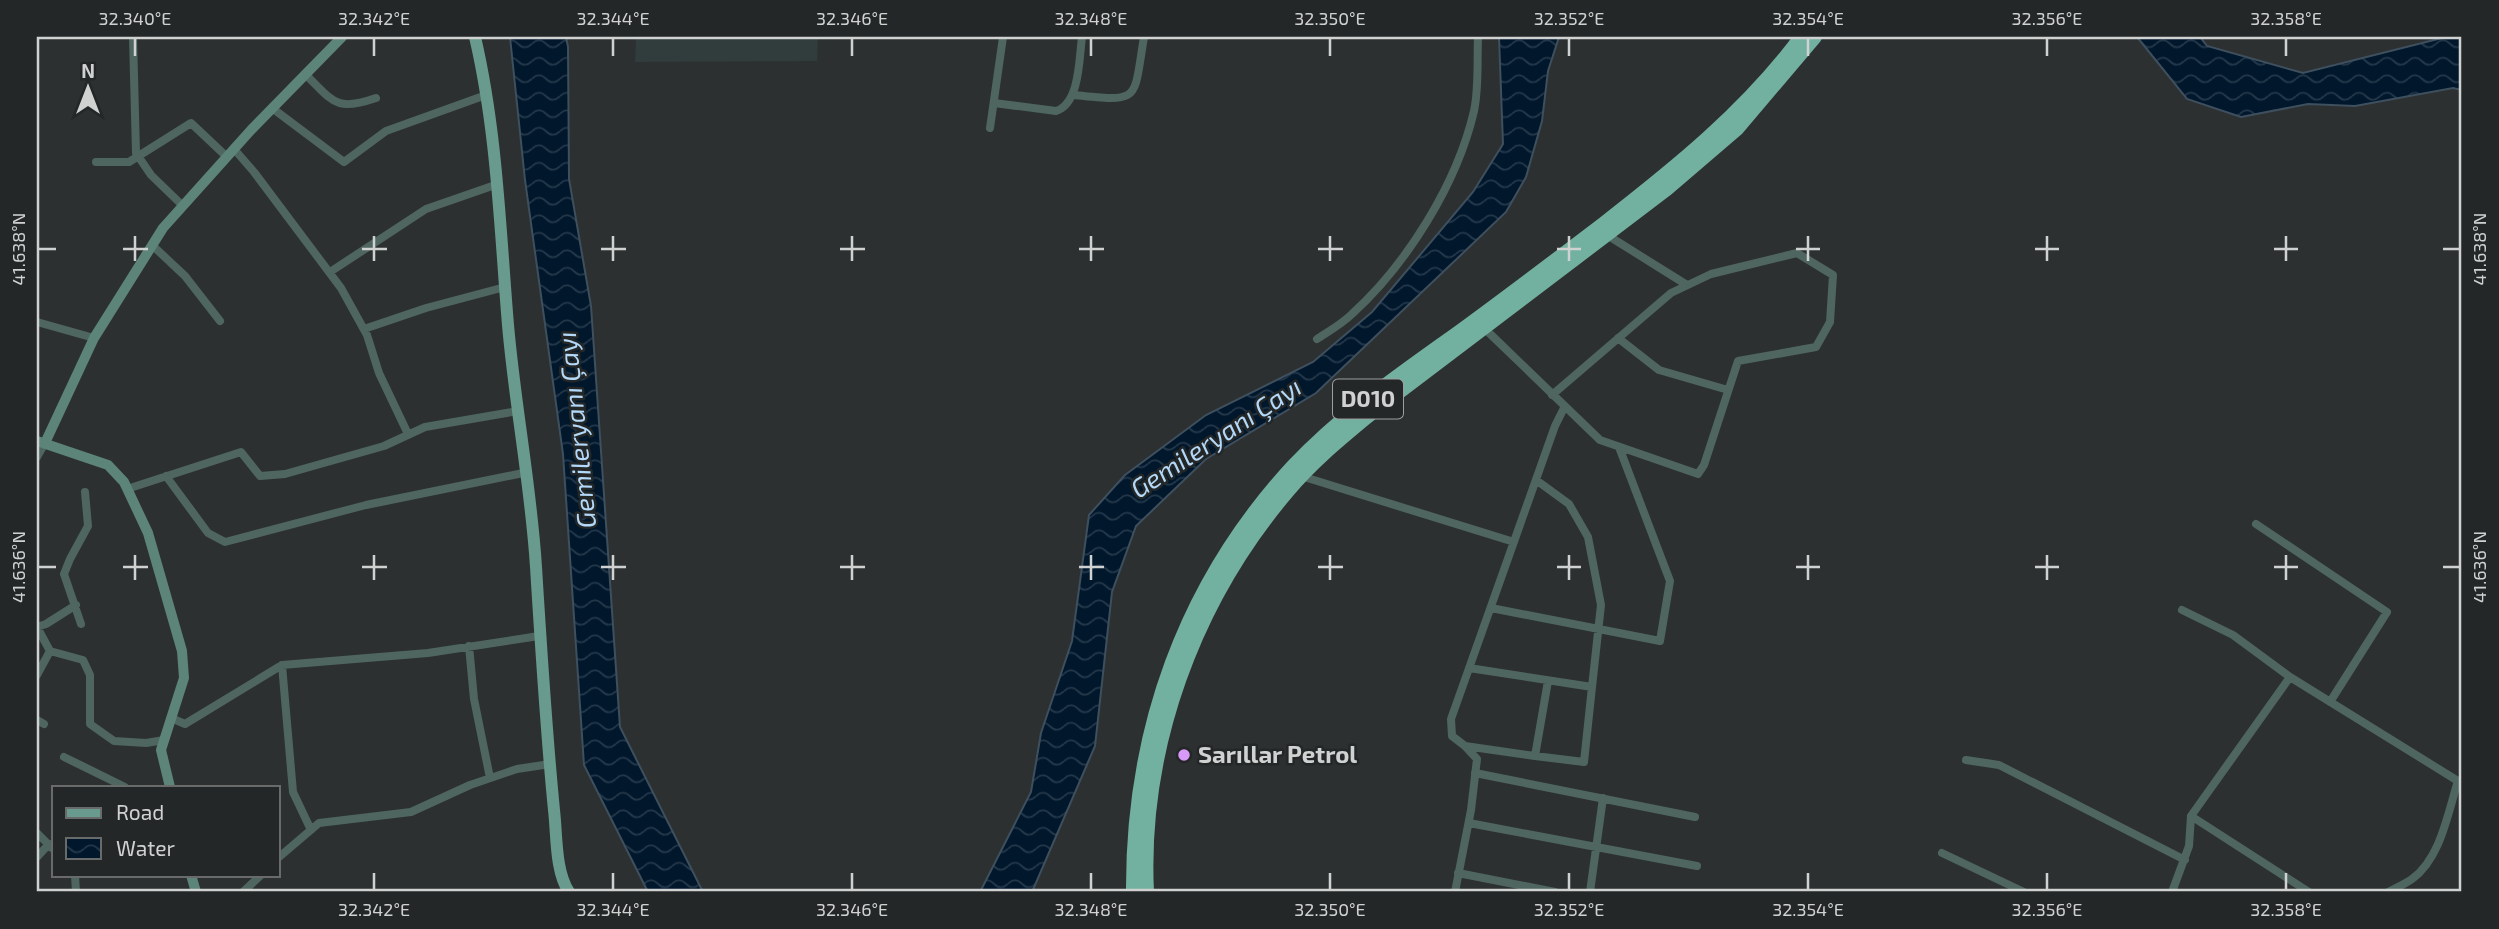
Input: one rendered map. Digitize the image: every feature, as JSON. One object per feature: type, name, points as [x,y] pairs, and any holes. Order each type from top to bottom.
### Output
[{"type":"highway","name":"D010","points":[[1133,892],[1133,846],[1147,745],[1175,650],[1218,569],[1263,501],[1294,465],[1381,388],[1668,174],[1756,92],[1801,37]]},
{"type":"highway","name":"D010","points":[[1147,892],[1148,821],[1157,760],[1168,715],[1195,639],[1226,578],[1255,535],[1301,476],[1333,444],[1373,412],[1667,189],[1737,129],[1815,37]]},
{"type":"main road","points":[[475,37],[498,184],[505,287],[528,472],[539,636],[560,865],[569,892]]},
{"type":"street","points":[[133,37],[136,153],[150,175],[183,206]]},
{"type":"street","points":[[37,457],[41,442],[94,338],[163,228],[272,108],[342,37]]},
{"type":"street","points":[[990,128],[1003,37]]},
{"type":"street","points":[[994,103],[1056,111],[1069,103],[1073,95],[1082,37]]},
{"type":"street","points":[[1073,95],[1117,99],[1130,94],[1136,87],[1144,37]]},
{"type":"street","points":[[1317,340],[1351,316],[1385,280],[1438,206],[1459,158],[1474,110],[1478,37]]},
{"type":"street","points":[[305,74],[334,102],[351,106],[376,98]]},
{"type":"street","points":[[272,108],[344,162],[386,131],[486,95]]},
{"type":"street","points":[[96,162],[129,162],[191,123],[254,172],[341,288],[364,329],[379,373],[408,434]]},
{"type":"street","points":[[330,272],[425,209],[498,184]]},
{"type":"street","points":[[1607,235],[1687,285]]},
{"type":"street","points":[[152,245],[185,276],[220,321]]},
{"type":"street","points":[[1484,328],[1552,395],[1600,440],[1698,474],[1704,465],[1738,361],[1816,347],[1830,322],[1833,275],[1797,253],[1712,274],[1671,292],[1552,395]]},
{"type":"street","points":[[364,329],[426,308],[505,287]]},
{"type":"street","points":[[37,322],[94,338]]},
{"type":"street","points":[[1618,338],[1659,370],[1728,390]]},
{"type":"street","points":[[1455,892],[1469,823],[1477,759],[1452,736],[1451,719],[1555,425],[1565,406]]},
{"type":"street","points":[[127,489],[241,452],[260,476],[285,474],[384,446],[425,427],[519,411]]},
{"type":"street","points":[[41,442],[108,465],[124,482],[148,533],[182,651],[184,678],[161,750],[170,786]]},
{"type":"street","points":[[1491,608],[1660,641],[1670,581],[1619,447]]},
{"type":"street","points":[[166,476],[208,533],[225,542],[366,505],[528,472]]},
{"type":"street","points":[[1301,476],[1514,542]]},
{"type":"street","points":[[1465,746],[1584,762],[1601,605],[1588,537],[1569,504],[1536,480]]},
{"type":"street","points":[[81,624],[64,574],[88,526],[85,492]]},
{"type":"street","points":[[2256,524],[2388,612],[2330,702]]},
{"type":"street","points":[[76,605],[37,627],[50,651],[83,660],[90,675],[90,723],[114,741],[146,743],[164,740]]},
{"type":"street","points":[[2182,610],[2232,635],[2290,677],[2458,780],[2437,844],[2426,863],[2413,879],[2388,892]]},
{"type":"street","points":[[171,718],[185,724],[282,665],[428,653],[539,636]]},
{"type":"street","points":[[468,646],[474,699],[490,778]]},
{"type":"street","points":[[37,675],[50,651]]},
{"type":"street","points":[[282,665],[293,792],[311,830]]},
{"type":"street","points":[[1469,668],[1592,687]]},
{"type":"street","points":[[2172,892],[2189,846],[2191,816],[2290,677]]},
{"type":"street","points":[[1535,756],[1548,681]]},
{"type":"street","points":[[64,757],[123,786]]},
{"type":"street","points":[[1966,760],[1999,765],[2185,860]]},
{"type":"street","points":[[280,856],[319,823],[411,812],[490,778],[517,769],[550,764]]},
{"type":"street","points":[[1475,773],[1695,817]]},
{"type":"street","points":[[1590,892],[1603,798]]},
{"type":"street","points":[[2191,816],[2309,892]]},
{"type":"street","points":[[1469,823],[1697,866]]},
{"type":"street","points":[[37,833],[52,847],[37,856]]},
{"type":"street","points":[[1942,853],[2024,892]]},
{"type":"street","points":[[1458,873],[1555,892]]},
{"type":"street","points":[[243,892],[260,876]]},
{"type":"shaded area","points":[[636,37],[818,37],[817,61],[635,62]]},
{"type":"water","name":"Gemileryanı Çayı","points":[[510,37],[566,37],[569,179],[591,306],[620,727],[703,892],[648,892],[584,765],[563,454],[525,180]]},
{"type":"water","name":"Gemileryanı Çayı","points":[[1499,37],[1559,37],[1548,71],[1542,121],[1526,177],[1506,212],[1316,393],[1206,459],[1136,526],[1112,592],[1095,746],[1032,892],[980,892],[1031,792],[1041,733],[1072,641],[1089,515],[1125,475],[1206,415],[1313,362],[1372,312],[1473,192],[1503,144]]},
{"type":"water","points":[[2137,37],[2200,37],[2207,46],[2303,73],[2446,37],[2462,37],[2462,90],[2453,88],[2355,106],[2308,104],[2241,117],[2187,99]]},
{"type":"place","name":"Sarıllar Petrol","points":[[1184,755]]}]
